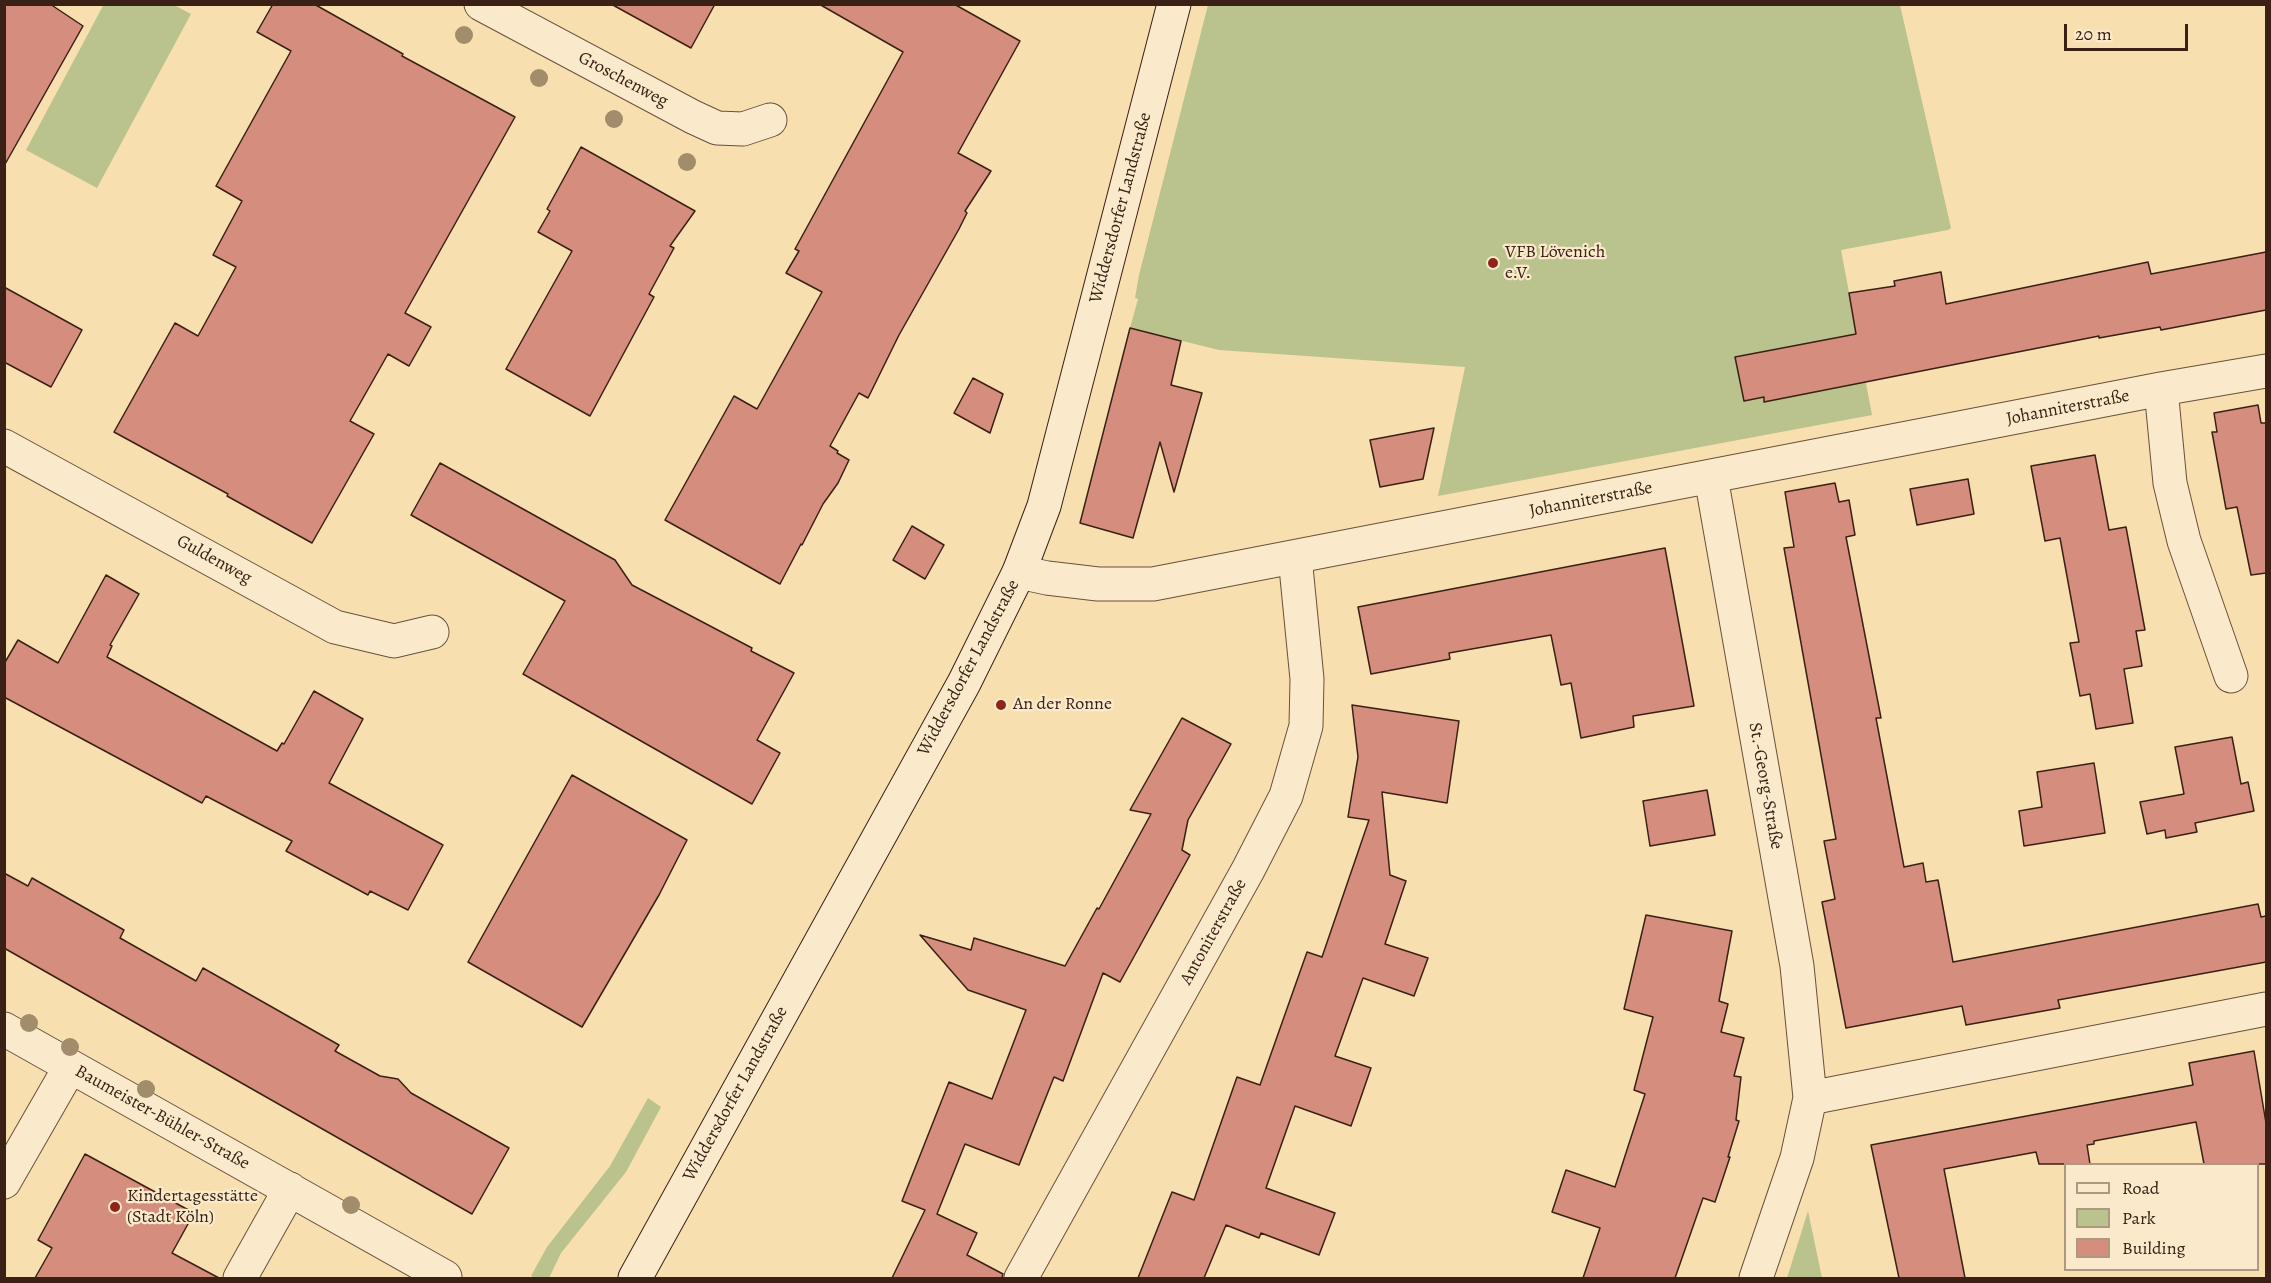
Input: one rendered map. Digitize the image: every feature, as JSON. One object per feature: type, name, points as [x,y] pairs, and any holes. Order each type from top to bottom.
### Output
[{"type":"street","name":"Groschenweg","points":[[481,4],[717,128],[743,129],[770,120]]},
{"type":"street","name":"Widdersdorfer Landstraße","points":[[634,1278],[964,683],[1019,573],[1044,506],[1174,4]]},
{"type":"street","name":"Johanniterstraße","points":[[1019,573],[1098,584],[1153,584],[2161,389],[2266,371]]},
{"type":"street","points":[[2161,389],[2170,483],[2184,541],[2230,676]]},
{"type":"street","name":"Guldenweg","points":[[4,446],[335,627],[394,641],[432,632]]},
{"type":"street","name":"St.-Georg-Straße","points":[[1711,477],[1797,966],[1810,1098],[1797,1158],[1756,1278]]},
{"type":"street","name":"Antoniterstraße","points":[[1021,1278],[1242,881],[1286,796],[1306,726],[1307,679],[1295,557]]},
{"type":"street","points":[[1810,1098],[2266,1009]]},
{"type":"street","name":"Baumeister-Bühler-Straße","points":[[4,1029],[445,1277]]},
{"type":"street","points":[[4,1182],[70,1067]]},
{"type":"street","points":[[240,1278],[290,1189]]},
{"type":"green space","points":[[104,4],[174,5],[191,14],[97,188],[26,150]]},
{"type":"green space","name":"VFB Lövenich e.V.","points":[[1208,5],[1900,5],[1951,228],[1841,250],[1872,415],[1438,496],[1465,367],[1219,350],[1130,328],[1138,299],[1135,298],[1139,275]]},
{"type":"green space","points":[[648,1098],[661,1107],[626,1172],[561,1253],[549,1278],[531,1276],[547,1247],[610,1166]]},
{"type":"green space","points":[[1808,1211],[1822,1278],[1787,1278]]},
{"type":"building","points":[[4,4],[50,4],[83,26],[4,166]]},
{"type":"building","points":[[273,4],[314,4],[403,54],[402,56],[515,117],[405,313],[431,327],[409,366],[388,354],[350,421],[374,434],[312,543],[114,432],[175,323],[198,336],[236,267],[213,255],[242,201],[216,186],[291,51],[257,32]]},
{"type":"building","points":[[611,4],[715,4],[691,48]]},
{"type":"building","points":[[819,4],[954,4],[1020,41],[958,153],[991,171],[965,211],[967,213],[959,229],[899,335],[868,398],[859,393],[830,446],[849,460],[780,584],[665,520],[734,396],[757,409],[822,292],[786,273],[799,251],[795,249],[903,52]]},
{"type":"building","points":[[581,147],[695,211],[670,246],[674,248],[649,294],[654,297],[590,416],[506,369],[572,251],[538,232],[550,211],[547,209]]},
{"type":"building","points":[[2266,252],[2266,310],[2161,330],[2160,327],[2099,338],[2099,336],[1764,402],[1764,397],[1744,401],[1735,357],[1856,334],[1849,293],[1895,286],[1894,281],[1941,272],[1946,304],[2148,262],[2151,274]]},
{"type":"building","points":[[4,287],[82,330],[51,387],[4,362]]},
{"type":"building","points":[[1130,328],[1181,341],[1171,385],[1202,393],[1174,492],[1160,442],[1133,538],[1080,523]]},
{"type":"building","points":[[973,378],[1003,394],[990,433],[954,413]]},
{"type":"building","points":[[2258,405],[2261,423],[2266,423],[2266,573],[2251,575],[2237,507],[2226,509],[2212,432],[2217,432],[2214,413]]},
{"type":"building","points":[[1434,428],[1423,479],[1380,487],[1370,440]]},
{"type":"building","points":[[2095,455],[2109,530],[2126,527],[2145,630],[2136,631],[2142,666],[2124,669],[2133,723],[2096,729],[2090,694],[2080,696],[2070,643],[2079,642],[2060,538],[2045,541],[2031,466]]},
{"type":"building","points":[[440,463],[615,560],[632,585],[752,648],[751,651],[794,673],[757,740],[780,753],[752,804],[523,674],[565,601],[411,515]]},
{"type":"building","points":[[1968,479],[1974,514],[1917,525],[1910,489]]},
{"type":"building","points":[[1835,483],[1839,502],[1849,500],[1855,535],[1846,537],[1881,718],[1876,718],[1904,867],[1923,863],[1926,882],[1938,880],[1953,962],[2258,904],[2261,917],[2266,916],[2266,962],[2058,1000],[2060,1008],[1966,1025],[1962,1006],[1846,1028],[1822,902],[1835,899],[1824,841],[1836,839],[1784,548],[1794,547],[1785,492]]},
{"type":"building","points":[[912,526],[944,545],[925,579],[893,560]]},
{"type":"building","points":[[1665,548],[1694,706],[1633,716],[1634,727],[1581,738],[1571,683],[1561,685],[1551,635],[1449,653],[1450,659],[1371,674],[1358,607]]},
{"type":"building","points":[[106,575],[139,594],[110,645],[112,646],[107,657],[277,751],[282,743],[284,744],[314,691],[363,719],[329,783],[443,845],[408,910],[370,891],[368,895],[286,851],[292,841],[206,796],[202,803],[4,697],[4,664],[18,640],[58,663]]},
{"type":"building","points":[[1352,705],[1459,721],[1447,803],[1382,792],[1390,875],[1406,881],[1385,944],[1428,958],[1414,996],[1363,978],[1335,1056],[1371,1068],[1351,1126],[1295,1106],[1266,1188],[1335,1213],[1319,1255],[1261,1233],[1259,1238],[1226,1225],[1204,1278],[1138,1278],[1172,1192],[1194,1200],[1237,1077],[1260,1085],[1307,952],[1322,957],[1369,820],[1348,817],[1358,757]]},
{"type":"building","points":[[1182,718],[1231,744],[1188,820],[1182,850],[1190,855],[1120,982],[1103,973],[1063,1081],[1054,1077],[1019,1165],[965,1144],[937,1214],[977,1233],[967,1255],[1003,1274],[1002,1278],[892,1278],[925,1210],[902,1201],[949,1082],[992,1099],[1026,1010],[968,990],[920,935],[971,950],[974,938],[1065,966],[1151,814],[1130,810]]},
{"type":"building","points":[[2232,737],[2241,784],[2248,782],[2254,811],[2195,823],[2197,832],[2166,838],[2165,830],[2147,834],[2140,802],[2184,794],[2175,747]]},
{"type":"building","points":[[2094,763],[2105,833],[2024,846],[2019,811],[2042,807],[2037,772]]},
{"type":"building","points":[[572,775],[687,840],[659,895],[582,1027],[468,962]]},
{"type":"building","points":[[1707,790],[1715,835],[1650,846],[1643,801]]},
{"type":"building","points":[[4,873],[28,886],[32,878],[124,930],[120,938],[196,981],[203,968],[339,1045],[335,1051],[380,1076],[398,1079],[411,1093],[509,1148],[472,1214],[4,948]]},
{"type":"building","points":[[1646,915],[1732,931],[1719,1001],[1728,1004],[1721,1032],[1744,1038],[1734,1076],[1741,1077],[1736,1120],[1739,1121],[1715,1202],[1703,1198],[1675,1278],[1583,1278],[1600,1228],[1552,1212],[1566,1170],[1615,1187],[1645,1094],[1634,1090],[1653,1017],[1624,1009]]},
{"type":"building","points":[[2254,1051],[2266,1123],[2266,1164],[2204,1163],[2196,1122],[2094,1141],[2094,1144],[2087,1145],[2090,1163],[2039,1164],[2036,1152],[1944,1169],[1965,1278],[1899,1278],[1871,1145],[2193,1085],[2189,1063]]},
{"type":"building","points":[[85,1154],[194,1213],[172,1253],[219,1278],[35,1278],[52,1248],[38,1240]]},
{"type":"place","name":"VFB Lövenich e.V.","points":[[1493,263]]},
{"type":"place","name":"An der Ronne","points":[[1001,705]]},
{"type":"place","name":"Kindertagesstätte (Stadt Köln)","points":[[115,1207]]}]
